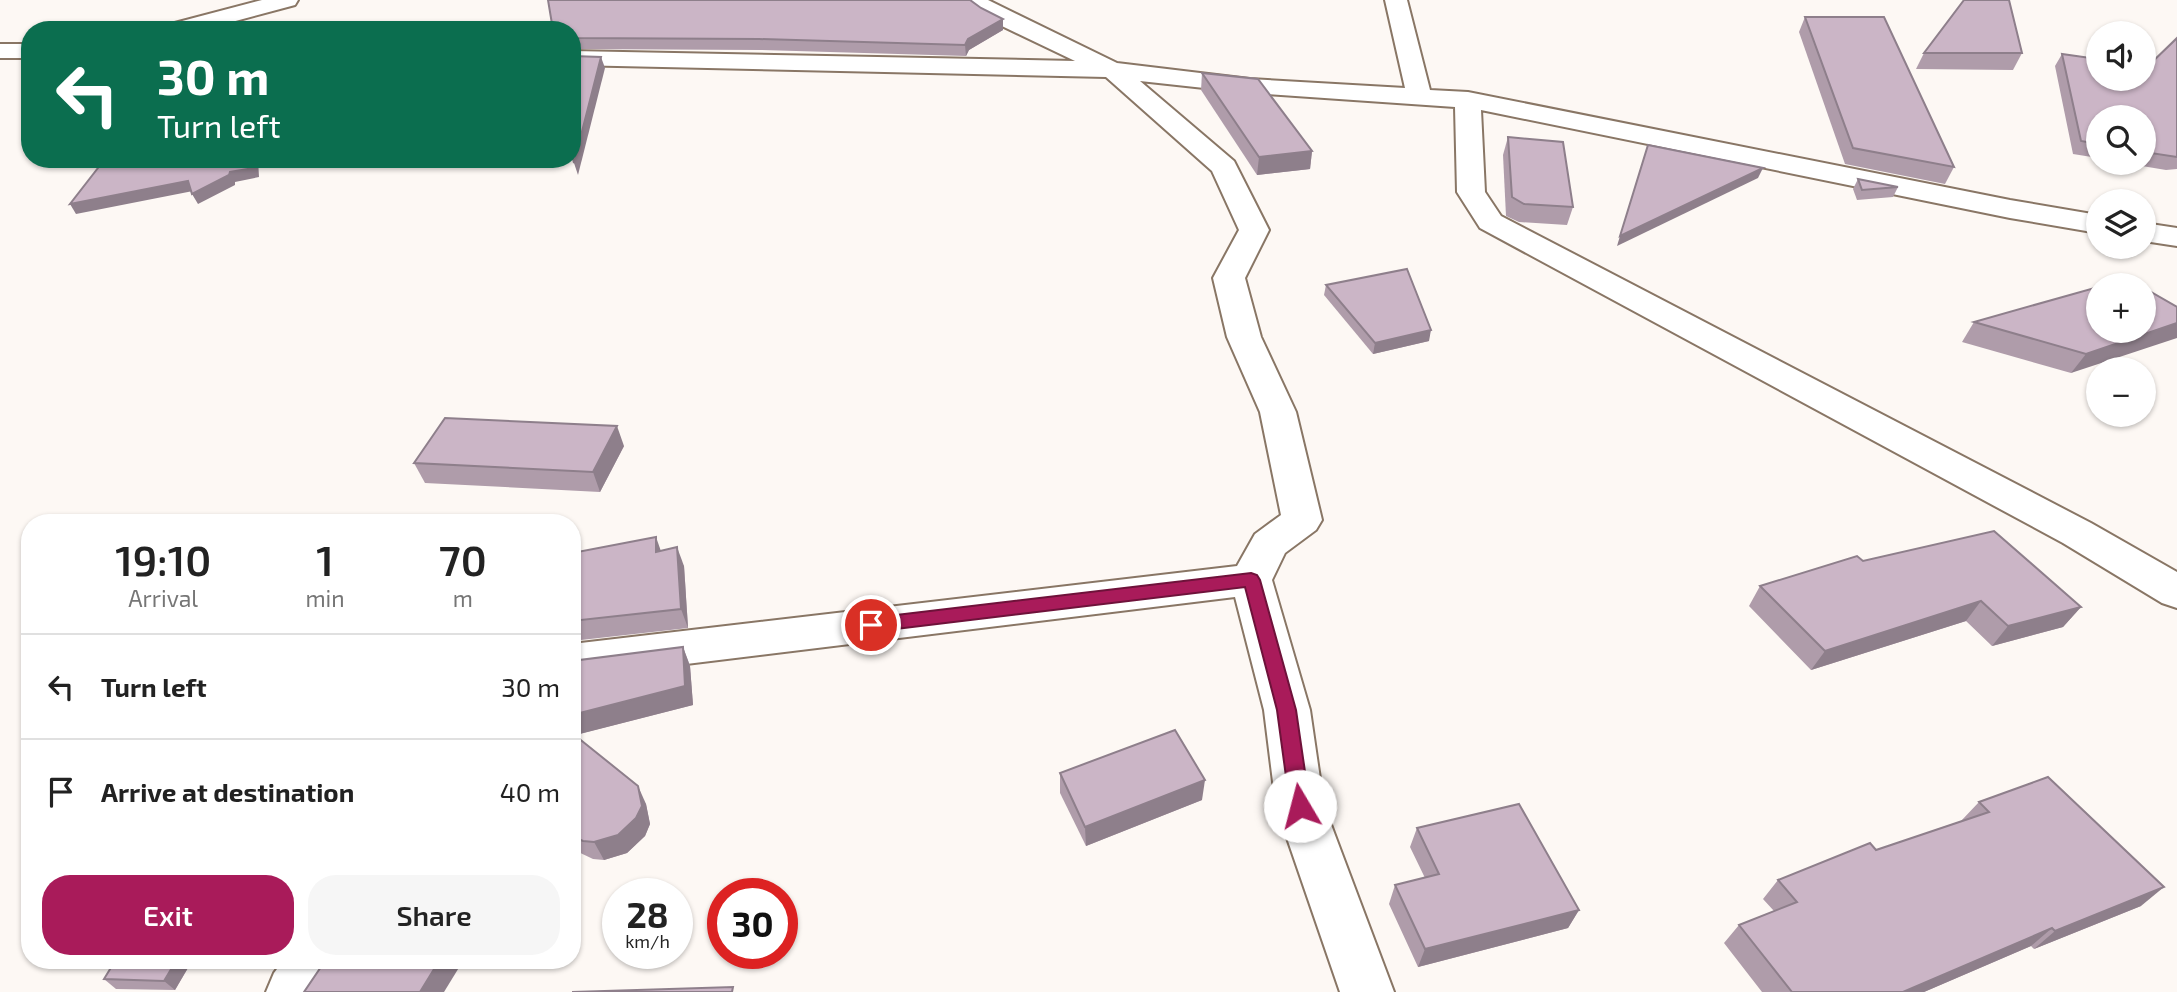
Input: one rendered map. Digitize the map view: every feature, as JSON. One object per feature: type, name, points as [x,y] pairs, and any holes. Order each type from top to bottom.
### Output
[{"type":"street","points":[[209,21],[287,0]]},
{"type":"street","points":[[973,0],[991,12],[1112,70],[1224,167],[1254,230],[1229,278],[1244,337],[1278,412],[1302,520],[1269,544],[1251,580],[1287,710],[1300,806],[1367,992]]},
{"type":"street","points":[[1396,0],[1419,95]]},
{"type":"street","points":[[0,51],[21,51]]},
{"type":"street","points":[[581,58],[946,64],[1112,70],[1250,86],[1468,100],[2086,222]]},
{"type":"street","points":[[1468,100],[1471,192],[1490,222],[2077,533],[2177,592]]},
{"type":"street","points":[[2156,234],[2177,237]]},
{"type":"street","points":[[581,660],[1251,580]]},
{"type":"street","points":[[293,992],[310,969]]},
{"type":"building","points":[[548,0],[970,0],[1003,19],[968,39],[965,45],[759,39],[581,38],[581,21],[552,21]]},
{"type":"building","points":[[1964,0],[2009,0],[2022,53],[1924,53]]},
{"type":"building","points":[[1805,17],[1884,17],[1954,167],[1853,148]]},
{"type":"building","points":[[2177,38],[2177,157],[2156,154],[2156,105],[2086,105],[2086,142],[2081,141],[2062,54],[2086,57],[2086,91],[2156,91],[2156,58]]},
{"type":"building","points":[[581,56],[601,57],[581,136]]},
{"type":"building","points":[[1202,73],[1258,79],[1312,151],[1259,157]]},
{"type":"building","points":[[1508,137],[1563,142],[1573,207],[1524,204],[1512,197]]},
{"type":"building","points":[[1648,145],[1763,168],[1620,236]]},
{"type":"building","points":[[98,168],[254,168],[230,172],[192,194],[188,181],[70,204]]},
{"type":"building","points":[[1858,179],[1898,187],[1862,190]]},
{"type":"building","points":[[1407,269],[1431,330],[1375,343],[1326,285]]},
{"type":"building","points":[[2086,290],[2086,343],[2118,343],[2086,354],[1974,322]]},
{"type":"building","points":[[2156,295],[2177,307],[2177,323],[2156,330]]},
{"type":"building","points":[[445,418],[617,426],[593,472],[414,463]]},
{"type":"building","points":[[1994,531],[2081,607],[2008,626],[1981,601],[1825,651],[1760,586],[1857,556],[1863,561]]},
{"type":"building","points":[[656,537],[656,552],[677,547],[681,609],[581,620],[581,551]]},
{"type":"building","points":[[683,647],[685,686],[581,713],[581,660]]},
{"type":"building","points":[[1175,730],[1205,780],[1085,827],[1060,773]]},
{"type":"building","points":[[581,740],[638,786],[642,806],[636,818],[618,835],[594,842],[583,841]]},
{"type":"building","points":[[2048,777],[2164,887],[2055,931],[2052,928],[1903,992],[1792,992],[1739,925],[1797,902],[1778,880],[1870,843],[1876,850],[1989,812],[1979,802]]},
{"type":"building","points":[[1519,804],[1579,910],[1425,949],[1395,885],[1439,874],[1417,828]]},
{"type":"building","points":[[110,969],[171,969],[164,981],[104,979]]},
{"type":"building","points":[[320,969],[434,969],[420,992],[304,992]]},
{"type":"building","points":[[733,987],[732,992],[572,992]]},
{"type":"route","points":[[871,625],[1251,580],[1287,710],[1300,806]]}]
